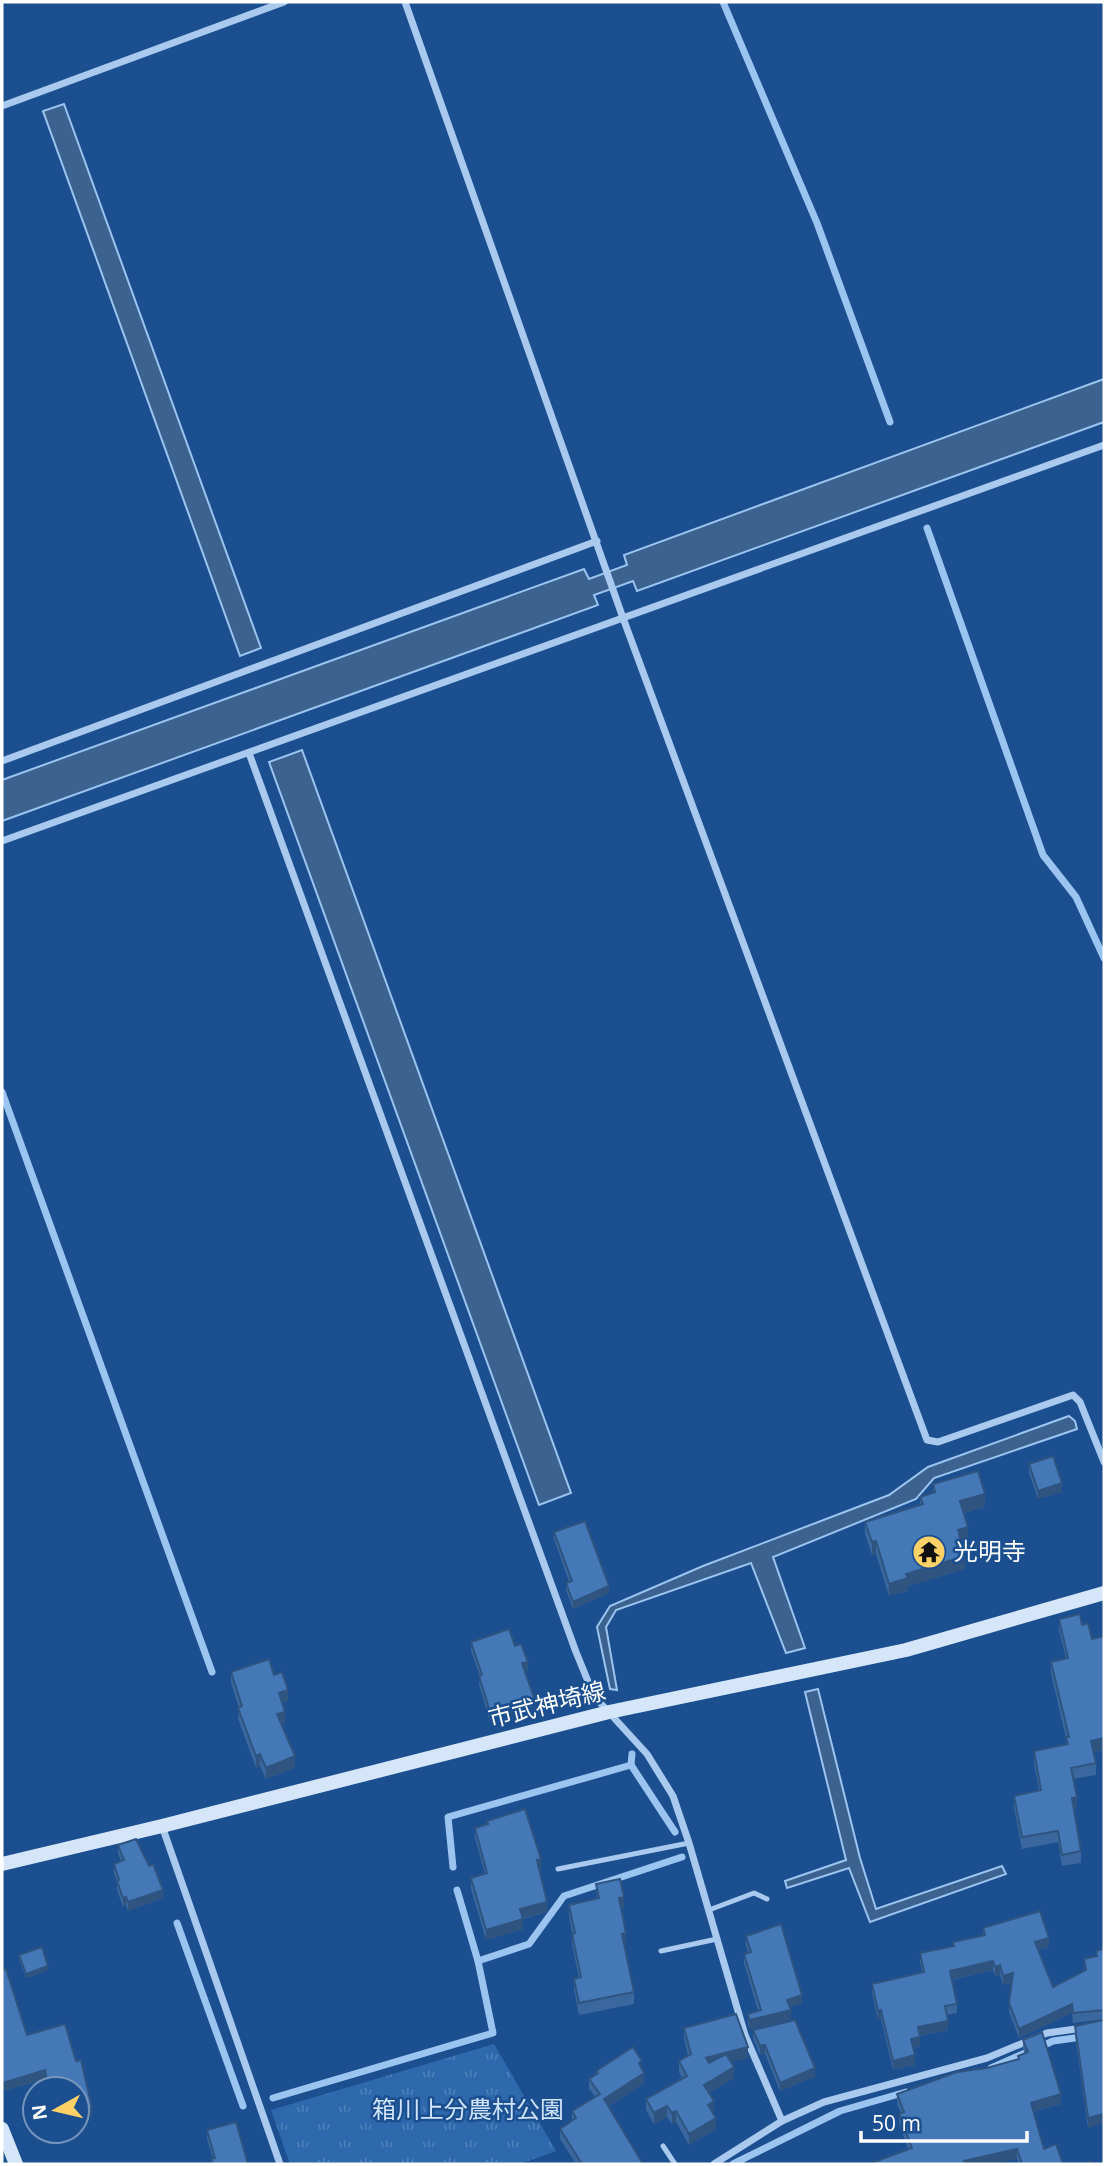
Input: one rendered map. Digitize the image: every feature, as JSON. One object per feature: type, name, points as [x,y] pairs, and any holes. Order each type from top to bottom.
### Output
[{"type":"main road","name":"市武神埼線","points":[[2,1864],[609,1712],[905,1650],[1104,1593]]},
{"type":"main road","points":[[2,2129],[16,2164]]},
{"type":"street","points":[[2,106],[284,2]]},
{"type":"street","points":[[405,2],[613,589],[928,1440],[937,1443],[1073,1395],[1080,1402],[1104,1462]]},
{"type":"street","points":[[2,841],[1104,445]]},
{"type":"street","points":[[2,761],[597,541]]},
{"type":"street","points":[[249,753],[576,1652],[594,1696],[647,1754],[673,1796],[745,2035],[782,2121]]},
{"type":"street","points":[[162,1826],[280,2164]]},
{"type":"street","points":[[714,2164],[782,2121],[824,2102],[987,2058],[1047,2034],[1094,2026]]},
{"type":"lane","points":[[558,1870],[689,1843]]},
{"type":"lane","points":[[709,1910],[754,1894],[767,1899]]},
{"type":"lane","points":[[661,1951],[717,1938]]},
{"type":"lane","points":[[745,2035],[758,2032]]},
{"type":"lane","points":[[663,2146],[675,2164]]},
{"type":"green space","name":"箱川上分農村公園","points":[[494,2044],[556,2151],[520,2164],[290,2164],[271,2110]]},
{"type":"shaded area","points":[[64,104],[261,648],[240,656],[43,111]]},
{"type":"shaded area","points":[[1104,379],[1104,422],[637,591],[633,581],[594,595],[598,605],[2,821],[2,780],[584,569],[589,579],[627,565],[624,555]]},
{"type":"shaded area","points":[[302,750],[571,1493],[539,1505],[269,762]]},
{"type":"shaded area","points":[[1069,1416],[1075,1421],[1077,1429],[934,1478],[916,1499],[773,1557],[805,1648],[786,1653],[751,1563],[616,1610],[606,1627],[617,1690],[610,1689],[597,1627],[610,1606],[703,1566],[889,1495],[928,1467]]},
{"type":"shaded area","points":[[818,1689],[860,1858],[876,1909],[1002,1866],[1006,1874],[870,1922],[849,1868],[787,1888],[785,1881],[846,1860],[805,1692]]},
{"type":"building","points":[[1053,1456],[1062,1483],[1038,1491],[1029,1464]]},
{"type":"building","points":[[978,1471],[985,1494],[960,1501],[968,1527],[958,1530],[965,1556],[906,1574],[908,1578],[889,1584],[876,1541],[872,1542],[865,1522],[923,1504],[920,1497],[935,1492],[933,1484]]},
{"type":"building","points":[[585,1521],[609,1586],[573,1602],[566,1583],[572,1581],[554,1532]]},
{"type":"building","points":[[1080,1614],[1082,1625],[1088,1623],[1092,1639],[1104,1636],[1104,1738],[1091,1741],[1096,1763],[1071,1768],[1077,1797],[1072,1798],[1081,1851],[1062,1855],[1058,1831],[1022,1837],[1014,1796],[1041,1790],[1034,1751],[1068,1744],[1066,1737],[1069,1737],[1051,1662],[1068,1658],[1059,1619]]},
{"type":"building","points":[[509,1629],[515,1646],[521,1644],[528,1662],[522,1663],[534,1698],[490,1712],[471,1642]]},
{"type":"building","points":[[269,1659],[274,1675],[282,1672],[288,1690],[279,1693],[285,1712],[277,1714],[295,1756],[266,1768],[260,1754],[256,1756],[238,1708],[242,1706],[231,1672]]},
{"type":"building","points":[[525,1809],[541,1859],[537,1860],[547,1902],[520,1909],[523,1919],[486,1930],[471,1878],[487,1873],[475,1828],[488,1824],[487,1821]]},
{"type":"building","points":[[136,1839],[149,1866],[153,1864],[163,1890],[128,1902],[126,1897],[123,1898],[114,1864],[124,1860],[118,1845]]},
{"type":"building","points":[[620,1879],[624,1897],[619,1898],[626,1933],[622,1934],[634,1992],[579,2003],[574,1979],[581,1977],[569,1905],[599,1898],[596,1884]]},
{"type":"building","points":[[1040,1911],[1049,1938],[1035,1942],[1053,1987],[1086,1970],[1084,1959],[1097,1956],[1096,1951],[1104,1949],[1104,2010],[1073,2013],[1072,2004],[1019,2029],[1009,2003],[1013,1973],[1003,1976],[1000,1965],[995,1967],[993,1961],[950,1971],[957,2004],[945,2006],[948,2021],[918,2027],[920,2037],[911,2039],[915,2055],[893,2061],[872,1984],[924,1972],[920,1953],[954,1946],[953,1942],[985,1935],[983,1928]]},
{"type":"building","points":[[781,1924],[802,1995],[787,2000],[791,2010],[749,2020],[748,2014],[761,2010],[744,1954],[751,1952],[746,1936]]},
{"type":"building","points":[[42,1947],[48,1966],[26,1974],[19,1955]]},
{"type":"building","points":[[6,1969],[27,2035],[65,2024],[76,2061],[81,2060],[84,2075],[46,2075],[45,2070],[21,2075],[21,2077],[3,2083],[2,1970]]},
{"type":"building","points":[[736,2014],[748,2047],[706,2058],[709,2063],[726,2054],[734,2067],[704,2085],[714,2101],[708,2105],[716,2118],[689,2134],[676,2111],[672,2113],[667,2106],[654,2113],[646,2099],[687,2076],[679,2061],[691,2054],[684,2028]]},
{"type":"building","points":[[795,2020],[815,2068],[780,2083],[765,2045],[760,2046],[753,2030]]},
{"type":"building","points":[[1104,2020],[1104,2114],[1088,2118],[1075,2026]]},
{"type":"building","points":[[1042,2032],[1061,2094],[1031,2103],[1044,2149],[1056,2144],[1063,2164],[1022,2164],[1017,2149],[964,2161],[966,2164],[869,2164],[912,2148],[899,2114],[904,2112],[897,2094],[957,2072],[987,2068],[1019,2059],[1018,2056],[1028,2052],[1023,2040]]},
{"type":"building","points":[[633,2047],[642,2061],[639,2063],[644,2073],[604,2099],[643,2164],[582,2164],[560,2129],[576,2118],[572,2111],[600,2094],[589,2079],[598,2073],[596,2071]]},
{"type":"building","points":[[236,2122],[248,2164],[213,2164],[211,2159],[215,2158],[207,2130]]},
{"type":"waterway","points":[[723,2],[817,223],[890,422]]},
{"type":"waterway","points":[[927,528],[1043,855],[1076,897],[1104,958]]},
{"type":"waterway","points":[[2,1092],[212,1672]]},
{"type":"waterway","points":[[453,1867],[448,1817],[631,1765],[632,1754]]},
{"type":"waterway","points":[[631,1765],[675,1832]]},
{"type":"waterway","points":[[478,1961],[529,1944],[564,1896],[682,1857]]},
{"type":"waterway","points":[[273,2098],[493,2033],[478,1961],[457,1890]]},
{"type":"waterway","points":[[177,1923],[243,2106]]},
{"type":"waterway","points":[[1040,2047],[1053,2041],[1082,2037]]},
{"type":"waterway","points":[[991,2068],[1025,2053]]},
{"type":"waterway","points":[[733,2164],[840,2111],[906,2092]]},
{"type":"place","name":"光明寺","points":[[929,1552]]}]
